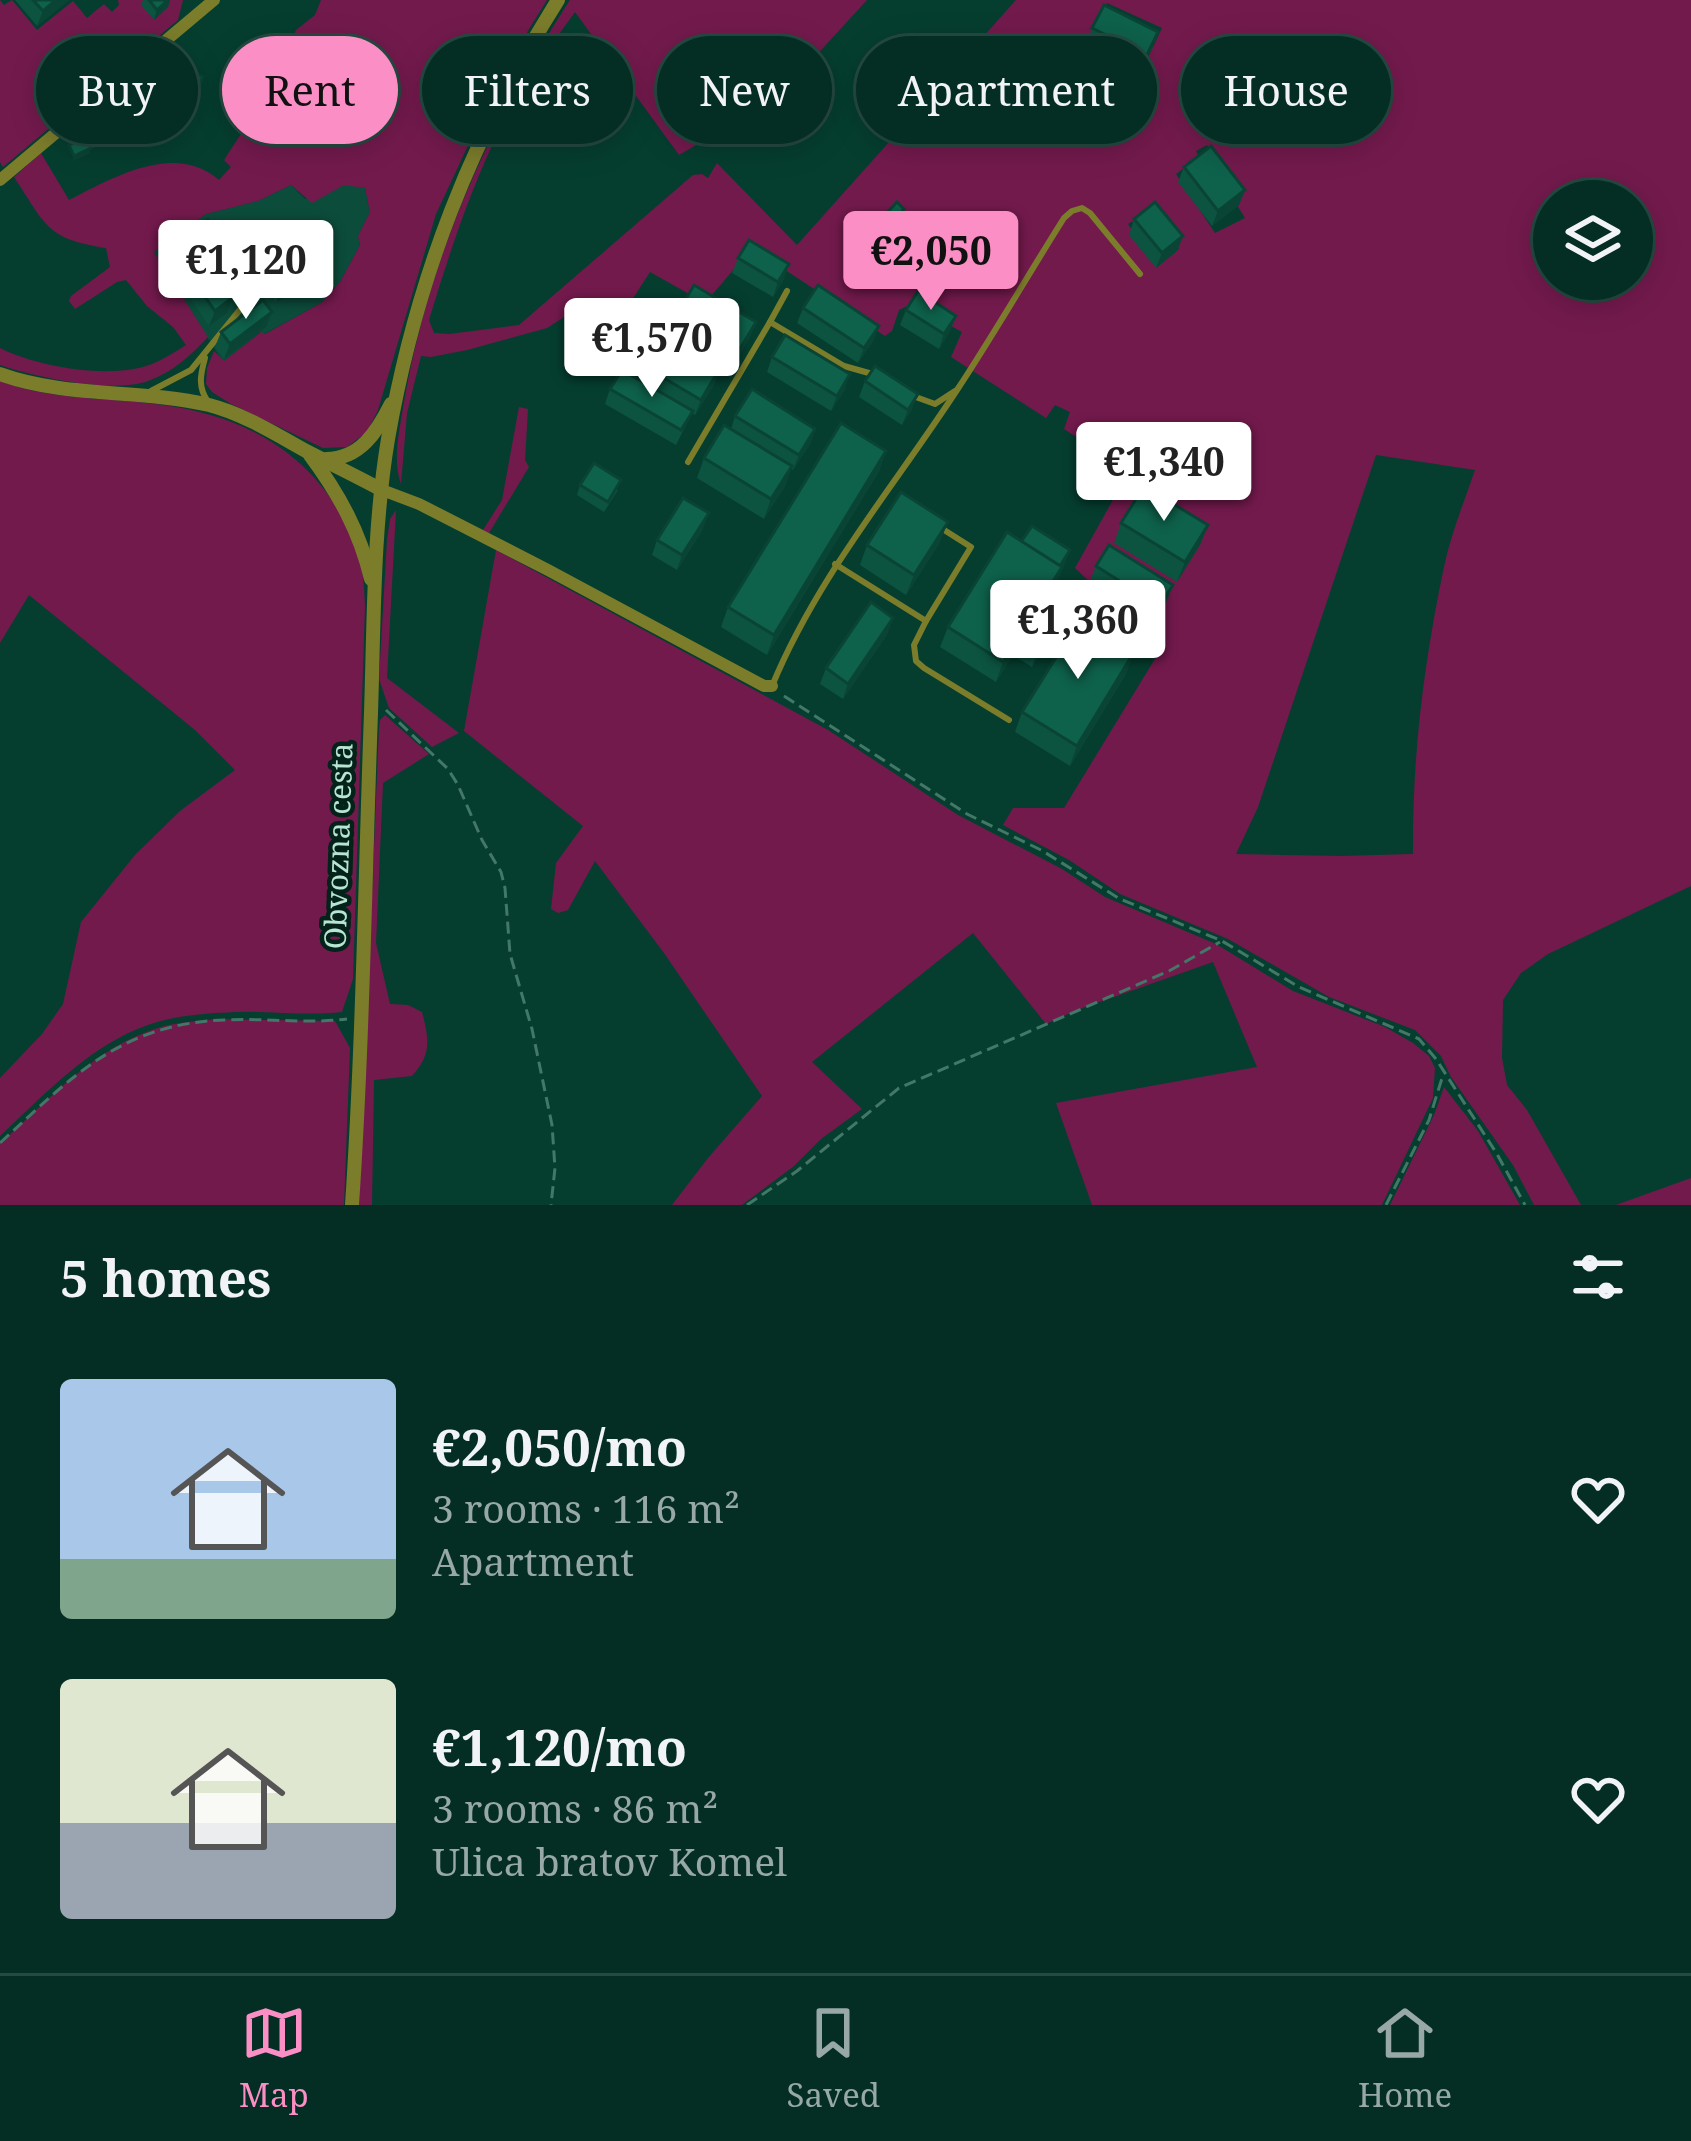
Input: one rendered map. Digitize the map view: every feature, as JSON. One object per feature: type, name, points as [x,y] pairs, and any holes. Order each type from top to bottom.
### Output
[{"type":"street","points":[[0,180],[199,6],[214,0]]},
{"type":"street","points":[[314,455],[339,459],[368,442],[398,388],[424,284],[467,166],[558,0]]},
{"type":"street","points":[[0,374],[52,388],[211,406],[419,504],[770,687]]},
{"type":"street","name":"Obvozna cesta","points":[[352,1205],[374,591],[382,490],[398,388]]},
{"type":"street","points":[[314,455],[356,527],[374,591]]},
{"type":"lane","points":[[770,687],[835,564],[958,389],[1072,211],[1082,208],[1090,213],[1140,274]]},
{"type":"lane","points":[[143,396],[191,370],[247,301],[284,267]]},
{"type":"lane","points":[[688,462],[787,292]]},
{"type":"lane","points":[[770,322],[844,366],[891,384]]},
{"type":"lane","points":[[206,355],[200,382],[211,406]]},
{"type":"lane","points":[[907,394],[935,404],[958,389]]},
{"type":"lane","points":[[937,526],[971,547],[914,645],[916,661],[1009,720]]},
{"type":"lane","points":[[835,564],[926,621]]},
{"type":"path","points":[[770,687],[967,814],[1041,850],[1120,899],[1222,941],[1298,987],[1419,1039],[1436,1058],[1525,1205]]},
{"type":"path","points":[[371,697],[448,769],[501,872],[510,954],[553,1124],[551,1205]]},
{"type":"path","points":[[748,1205],[899,1088],[1169,971],[1222,941]]},
{"type":"path","points":[[0,1143],[101,1055],[149,1032],[212,1020],[361,1017]]},
{"type":"path","points":[[1386,1205],[1429,1120],[1443,1073]]},
{"type":"shaded area","points":[[0,0],[4,5],[12,0],[37,30],[73,1],[87,18],[104,4],[112,12],[118,0],[183,0],[178,20],[159,36],[36,36],[36,139],[3,167]]},
{"type":"shaded area","points":[[321,0],[547,0],[525,36],[422,36],[422,144],[469,144],[436,214],[378,410],[367,432],[347,447],[323,448],[231,404],[206,384],[214,351],[224,361],[261,332],[321,303],[340,282],[360,245],[358,236],[370,212],[365,188],[344,185],[312,203],[291,185],[258,201],[206,214],[154,252],[208,337],[181,363],[157,377],[133,385],[95,385],[0,365],[0,348],[54,366],[136,369],[186,345],[126,280],[75,309],[71,296],[110,267],[106,248],[59,234],[33,207],[14,177],[41,153],[69,200],[124,174],[164,163],[202,169],[219,180],[231,167],[224,160],[234,144],[398,144],[398,36],[293,36],[315,15]]},
{"type":"shaded area","points":[[570,0],[867,0],[832,38],[657,36],[657,125],[633,92],[633,36],[592,36],[575,12],[558,36],[548,36]]},
{"type":"shaded area","points":[[1016,0],[1691,0],[1691,886],[1548,954],[1521,973],[1503,1000],[1502,1058],[1507,1085],[1527,1110],[1581,1205],[1534,1205],[1441,1056],[1415,1030],[1329,997],[1228,939],[1120,894],[1003,825],[1013,808],[1064,808],[1161,649],[1075,568],[1129,471],[1064,429],[1070,412],[1055,405],[1046,418],[951,357],[962,332],[911,304],[899,310],[892,331],[885,336],[752,248],[705,303],[650,272],[630,303],[569,314],[547,328],[467,350],[421,356],[407,413],[401,484],[399,433],[415,348],[466,193],[489,144],[493,144],[429,320],[434,333],[519,325],[693,175],[708,178],[717,163],[797,245],[887,144],[1157,144],[1157,39],[1162,28],[1107,3],[1091,36],[984,36]],"holes":[[[1207,145],[1207,157],[1245,218],[1215,233],[1176,174]],[[1150,211],[1179,249],[1155,264],[1128,224]],[[1376,455],[1475,470],[1447,555],[1431,638],[1417,746],[1413,854],[1236,854],[1258,807]]]},
{"type":"shaded area","points":[[671,144],[698,144],[679,155]]},
{"type":"shaded area","points":[[344,184],[365,188],[370,212],[358,236],[360,245],[340,282],[321,303],[260,332],[223,362],[154,252],[206,214],[258,201],[291,185],[305,199]]},
{"type":"shaded area","points":[[0,381],[60,395],[195,411],[254,432],[279,447],[323,488],[340,513],[360,558],[365,606],[353,979],[342,1012],[216,1013],[148,1025],[87,1058],[0,1136],[0,1078],[63,1004],[81,922],[135,855],[180,811],[235,770],[195,730],[29,595],[0,643]]},
{"type":"shaded area","points":[[519,407],[528,409],[525,460],[529,467],[489,533],[483,530],[502,500]]},
{"type":"shaded area","points":[[396,510],[387,678],[459,733],[432,747],[389,708],[379,679],[387,540]]},
{"type":"shaded area","points":[[496,550],[828,730],[958,815],[1105,897],[1216,944],[1293,991],[1413,1043],[1435,1068],[1433,1098],[1382,1205],[1092,1205],[1056,1103],[1257,1067],[1213,962],[1046,1024],[973,933],[812,1062],[862,1109],[742,1205],[672,1205],[762,1096],[595,861],[568,910],[551,909],[556,863],[583,826],[464,731]]},
{"type":"shaded area","points":[[385,715],[429,754],[383,783],[376,943],[390,1004],[422,1012],[427,1046],[412,1076],[374,1080],[372,1205],[359,1205],[379,728]]},
{"type":"shaded area","points":[[217,1019],[335,1021],[350,1048],[344,1205],[0,1205],[0,1144],[74,1076],[137,1036],[168,1025]]},
{"type":"shaded area","points":[[1444,1087],[1478,1131],[1520,1205],[1390,1205]]},
{"type":"shaded area","points":[[1691,1178],[1691,1205],[1616,1205]]},
{"type":"building","points":[[33,0],[56,0],[43,11]]},
{"type":"building","points":[[149,0],[168,0],[157,10]]},
{"type":"building","points":[[1104,5],[1158,32],[1156,36],[1108,36],[1092,28]]},
{"type":"building","points":[[89,144],[91,148],[74,156],[69,145]]},
{"type":"building","points":[[1211,146],[1245,190],[1218,211],[1184,167]]},
{"type":"building","points":[[897,202],[904,209],[891,223],[883,217]]},
{"type":"building","points":[[1155,202],[1183,236],[1162,253],[1134,219]]},
{"type":"building","points":[[208,219],[224,241],[209,251],[194,228]]},
{"type":"building","points":[[749,240],[789,264],[778,282],[738,258]]},
{"type":"building","points":[[199,251],[232,298],[215,311],[184,262]]},
{"type":"building","points":[[307,258],[314,268],[280,293],[272,283]]},
{"type":"building","points":[[694,285],[756,322],[737,354],[675,318]]},
{"type":"building","points":[[818,285],[879,326],[864,348],[803,308]]},
{"type":"building","points":[[918,291],[956,316],[944,334],[906,310]]},
{"type":"building","points":[[263,300],[272,312],[230,344],[221,332]]},
{"type":"building","points":[[785,335],[850,374],[837,396],[772,357]]},
{"type":"building","points":[[666,336],[720,368],[701,400],[647,368]]},
{"type":"building","points":[[875,366],[918,394],[908,410],[865,381]]},
{"type":"building","points":[[622,370],[693,411],[681,430],[610,389]]},
{"type":"building","points":[[752,389],[815,429],[799,455],[735,416]]},
{"type":"building","points":[[841,423],[886,451],[774,635],[728,607]]},
{"type":"building","points":[[724,425],[792,466],[771,499],[704,458]]},
{"type":"building","points":[[594,463],[621,480],[608,502],[580,485]]},
{"type":"building","points":[[1144,486],[1208,525],[1185,562],[1121,523]]},
{"type":"building","points":[[901,492],[948,522],[914,575],[867,545]]},
{"type":"building","points":[[683,498],[709,513],[682,555],[657,540]]},
{"type":"building","points":[[1032,526],[1070,550],[1060,566],[1021,542]]},
{"type":"building","points":[[1007,532],[1062,567],[1003,662],[948,627]]},
{"type":"building","points":[[1109,545],[1173,585],[1159,606],[1096,566]]},
{"type":"building","points":[[1043,600],[1062,612],[1037,652],[1018,640]]},
{"type":"building","points":[[871,602],[893,618],[848,684],[826,668]]},
{"type":"building","points":[[1080,619],[1134,652],[1077,746],[1022,712]]}]
